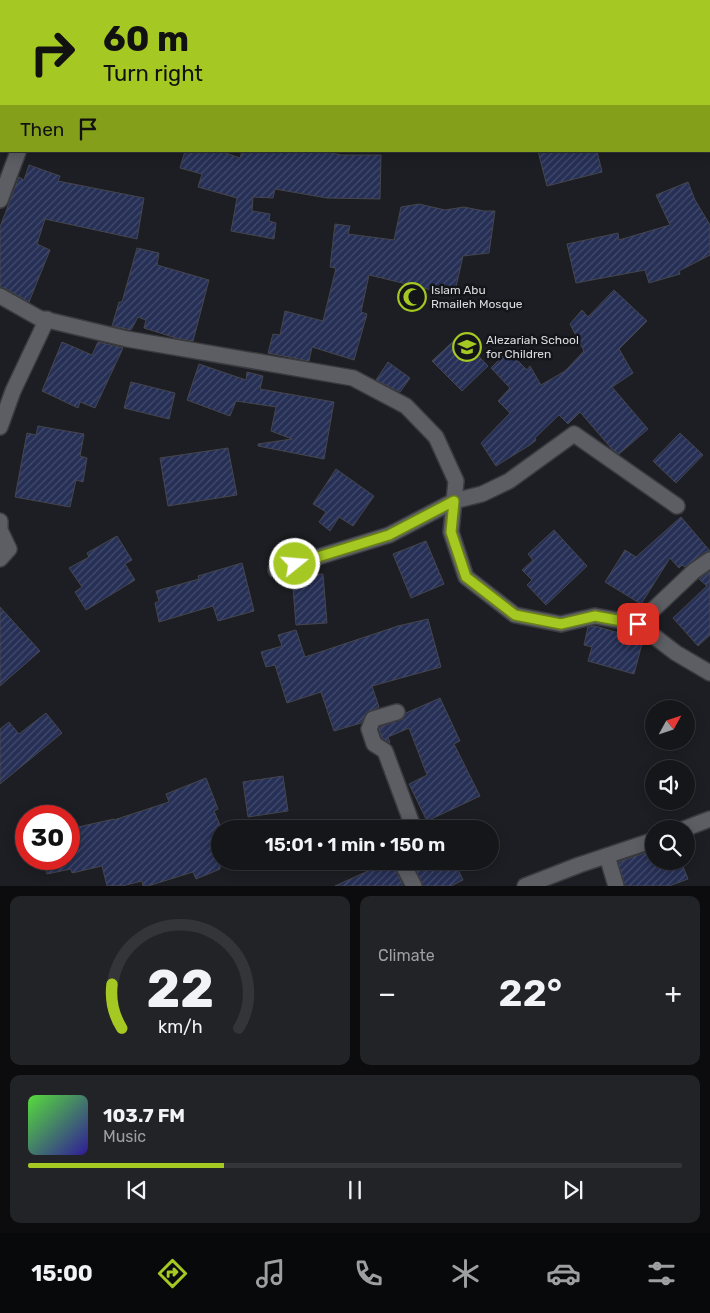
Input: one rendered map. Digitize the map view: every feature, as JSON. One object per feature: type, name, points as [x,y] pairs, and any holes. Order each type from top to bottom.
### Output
[{"type":"street","points":[[0,200],[18,152]]},
{"type":"street","points":[[0,296],[39,318],[127,339],[353,378],[406,406],[436,437],[456,481],[451,532],[466,577],[515,615],[561,624],[595,616],[638,624],[676,653],[710,673]]},
{"type":"street","points":[[0,427],[13,391],[47,319]]},
{"type":"street","points":[[276,570],[389,535],[454,501],[482,494],[509,481],[574,434],[677,506]]},
{"type":"street","points":[[0,521],[0,530],[9,549],[0,559]]},
{"type":"street","points":[[638,624],[694,571],[710,560]]},
{"type":"street","points":[[397,712],[373,719],[368,729],[374,744],[385,751],[411,820]]},
{"type":"street","points":[[695,825],[710,819]]},
{"type":"street","points":[[525,886],[579,865],[645,843]]},
{"type":"street","points":[[607,856],[616,886]]},
{"type":"street","points":[[406,870],[414,886]]},
{"type":"building","points":[[185,152],[223,152],[240,158],[242,152],[327,152],[341,155],[381,155],[380,199],[327,198],[275,189],[273,198],[253,197],[252,211],[270,214],[269,221],[276,223],[274,239],[231,231],[237,198],[198,187],[202,174],[180,168]]},
{"type":"building","points":[[538,152],[597,152],[602,172],[547,186]]},
{"type":"building","points":[[29,165],[60,176],[58,181],[144,198],[137,239],[45,219],[37,244],[50,250],[29,302],[0,287],[0,227],[19,177],[24,180]]},
{"type":"building","points":[[688,182],[695,200],[710,225],[710,255],[679,271],[680,274],[649,283],[645,270],[576,283],[567,244],[618,233],[619,240],[670,225],[656,195]]},
{"type":"building","points":[[419,204],[445,210],[464,207],[495,211],[489,253],[463,256],[455,291],[444,289],[432,290],[369,275],[361,312],[367,314],[354,360],[312,347],[309,361],[268,353],[273,334],[280,335],[285,311],[323,321],[336,268],[330,267],[335,224],[350,226],[348,234],[394,240],[401,207]]},
{"type":"building","points":[[137,248],[159,253],[157,265],[209,280],[193,341],[144,328],[146,320],[138,317],[131,330],[112,326],[119,302],[122,302]]},
{"type":"building","points":[[614,290],[647,321],[619,349],[633,373],[612,387],[648,429],[619,454],[611,448],[580,412],[568,424],[559,415],[530,445],[496,466],[481,443],[510,413],[498,401],[510,388],[491,368],[508,351],[527,370],[530,366],[541,385],[565,371],[584,351],[570,324],[582,310],[588,317]]},
{"type":"building","points":[[459,336],[488,366],[462,391],[432,361]]},
{"type":"building","points":[[62,342],[92,355],[98,342],[123,348],[95,408],[80,402],[78,408],[42,391]]},
{"type":"building","points":[[388,362],[410,378],[400,392],[376,380]]},
{"type":"building","points":[[199,364],[246,380],[247,372],[263,376],[260,389],[334,402],[324,459],[258,446],[258,444],[292,439],[271,431],[276,407],[236,401],[230,416],[187,400]]},
{"type":"building","points":[[131,382],[175,393],[169,419],[124,408]]},
{"type":"building","points":[[38,426],[84,434],[80,456],[87,458],[83,482],[76,480],[70,507],[15,497],[27,433],[36,435]]},
{"type":"building","points":[[680,433],[703,455],[676,483],[653,461]]},
{"type":"building","points":[[228,448],[237,495],[168,506],[160,458]]},
{"type":"building","points":[[336,469],[374,496],[353,526],[339,517],[330,531],[319,522],[326,512],[313,504]]},
{"type":"building","points":[[681,517],[710,551],[705,552],[685,567],[682,565],[679,568],[670,558],[641,604],[605,582],[625,550],[636,557]]},
{"type":"building","points":[[554,530],[587,566],[546,605],[527,585],[532,580],[522,570],[533,560],[528,554]]},
{"type":"building","points":[[117,536],[132,560],[125,564],[135,580],[86,610],[75,592],[82,587],[69,568],[89,557],[87,553]]},
{"type":"building","points":[[426,541],[444,584],[411,598],[393,554]]},
{"type":"building","points":[[242,563],[254,611],[218,621],[213,606],[159,622],[155,603],[159,601],[156,591],[199,579],[198,576]]},
{"type":"building","points":[[710,571],[710,635],[698,646],[673,618],[707,586],[699,579]]},
{"type":"building","points":[[323,574],[327,623],[296,625],[292,576]]},
{"type":"building","points":[[0,607],[40,651],[0,686]]},
{"type":"building","points":[[428,619],[441,667],[372,686],[379,707],[367,712],[361,723],[334,731],[321,692],[287,703],[275,665],[266,667],[261,652],[282,646],[278,635],[296,630],[305,657],[398,626]]},
{"type":"building","points":[[595,626],[643,640],[634,674],[588,661],[592,647],[584,645],[588,627]]},
{"type":"building","points":[[440,698],[460,741],[454,744],[480,796],[427,820],[409,784],[427,775],[409,728],[388,737],[390,743],[382,738],[379,729],[403,719],[406,713]]},
{"type":"building","points":[[46,713],[62,733],[0,784],[0,729],[9,722],[19,734]]},
{"type":"building","points":[[283,776],[288,811],[248,817],[243,782]]},
{"type":"building","points":[[206,778],[218,809],[214,811],[218,820],[211,820],[211,870],[218,870],[196,879],[193,872],[148,886],[143,886],[142,881],[122,886],[107,886],[102,866],[72,873],[71,870],[80,870],[80,827],[114,820],[169,802],[166,794]]},
{"type":"building","points":[[645,853],[645,870],[684,870],[688,879],[669,886],[625,886],[618,862]]},
{"type":"building","points":[[46,870],[66,870],[47,874]]},
{"type":"building","points":[[370,870],[396,870],[403,886],[335,886]]},
{"type":"building","points":[[416,870],[458,870],[463,880],[451,886],[423,886]]},
{"type":"place","name":"Islam Abu Rmaileh Mosque","points":[[412,297]]},
{"type":"place","name":"Alezariah School for Children","points":[[467,347]]},
{"type":"route","points":[[295,564],[389,535],[454,501],[451,532],[466,577],[515,615],[561,624],[595,616],[638,624]]}]
